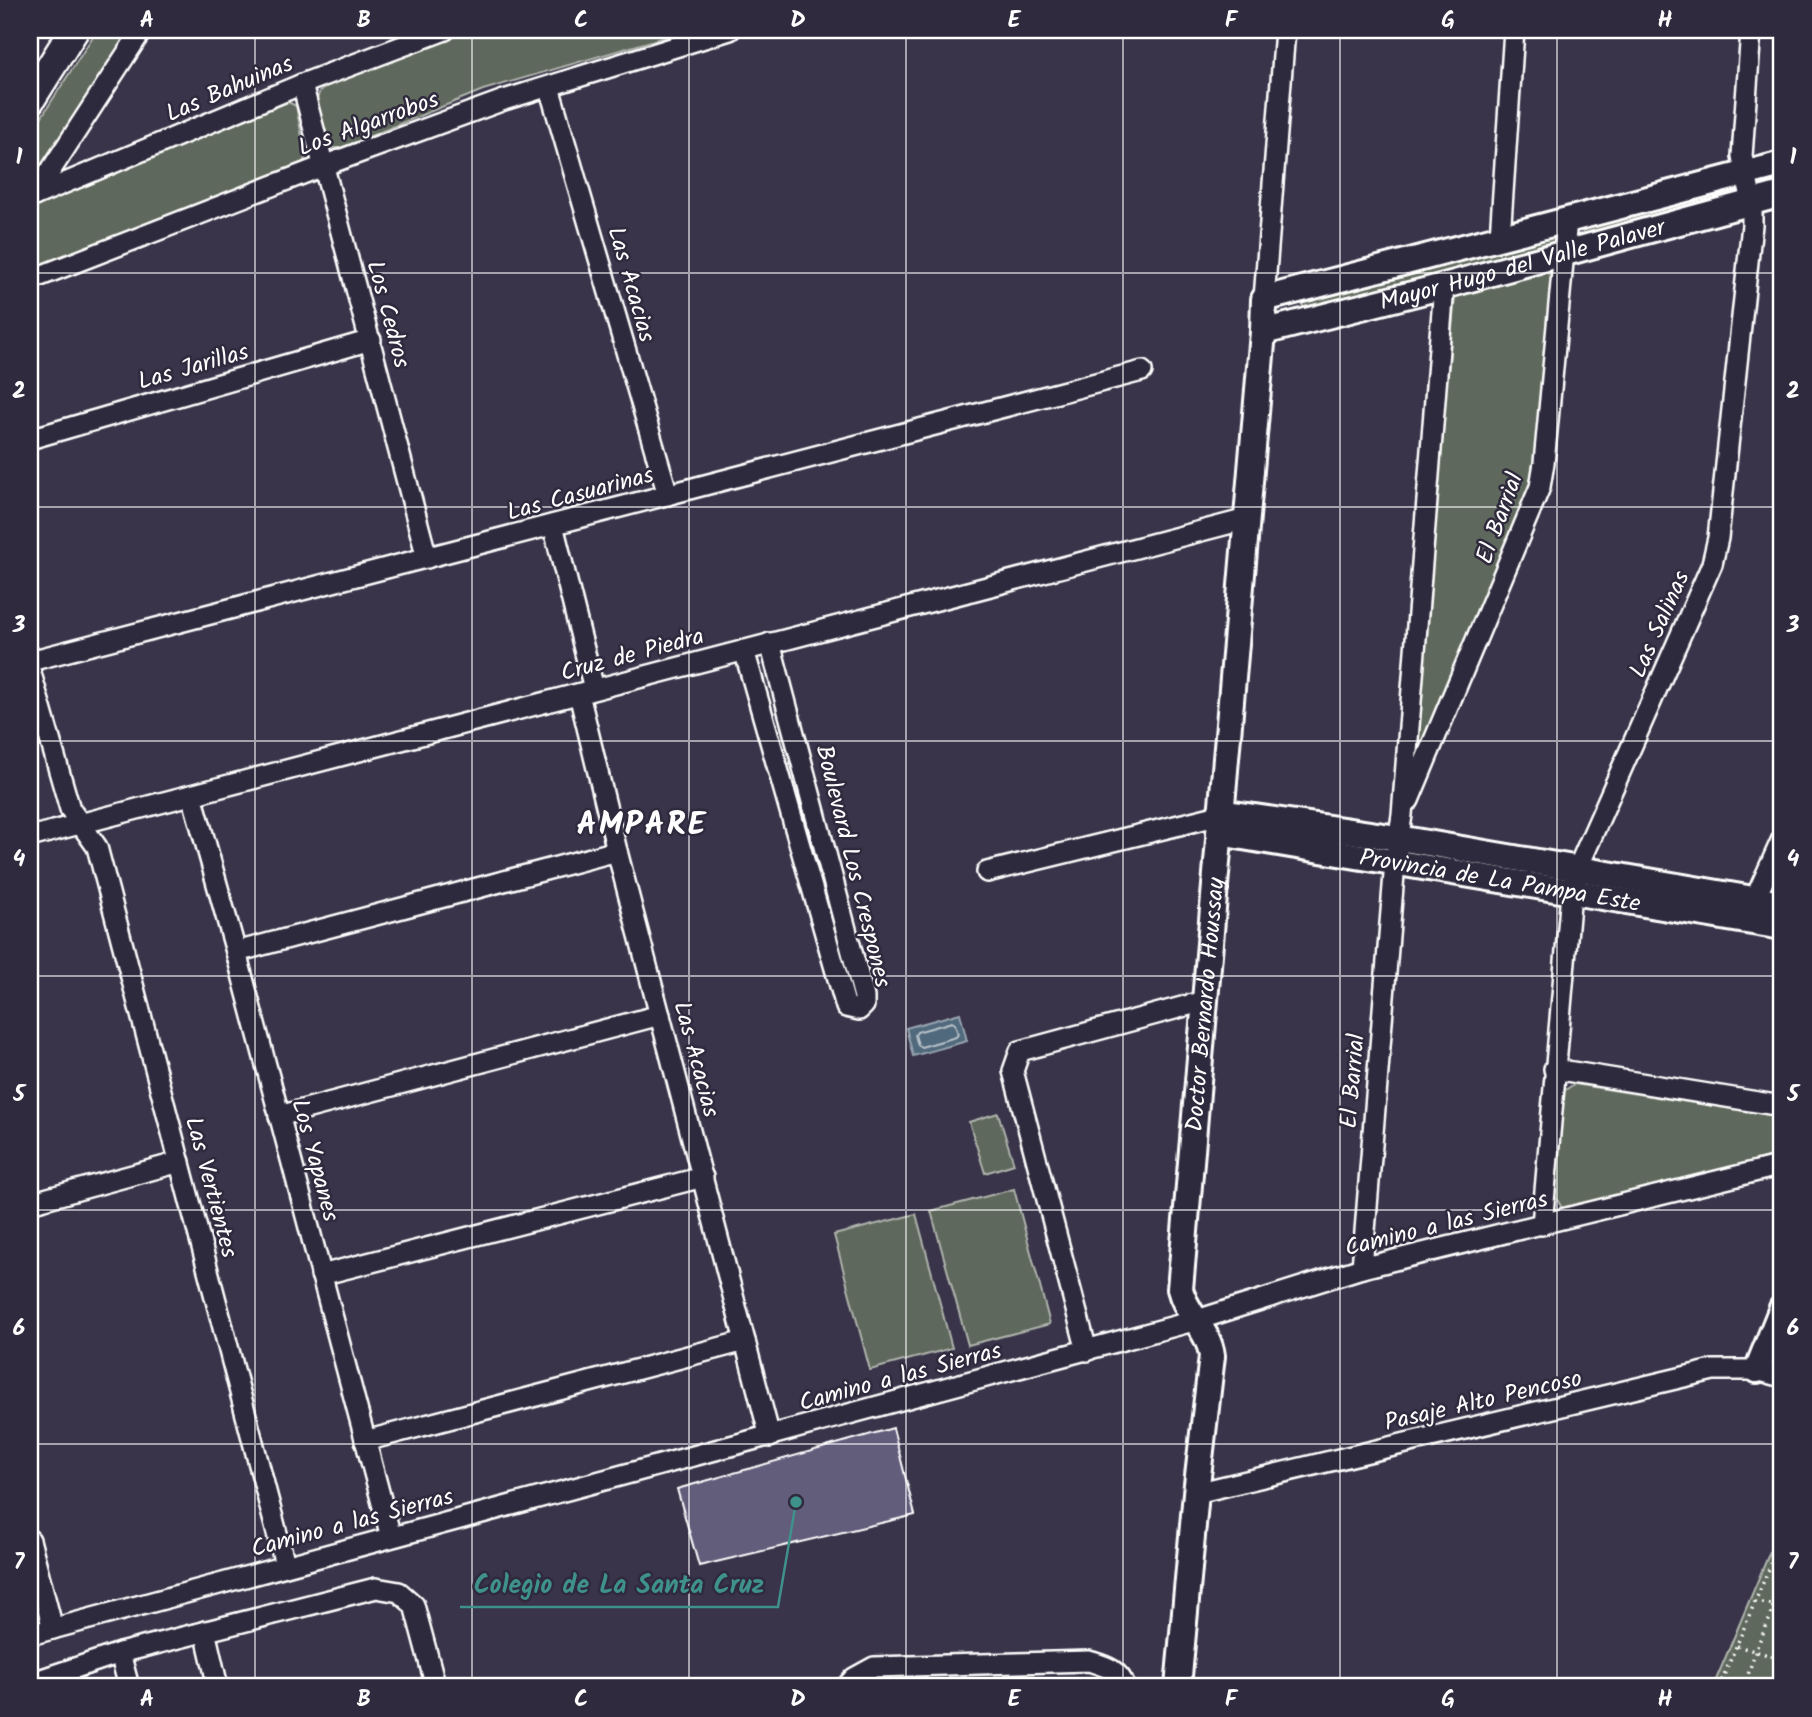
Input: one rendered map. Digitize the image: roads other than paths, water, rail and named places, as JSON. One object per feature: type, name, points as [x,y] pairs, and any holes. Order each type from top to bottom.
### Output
[{"type":"main road","points":[[30,100],[74,30]]},
{"type":"street","points":[[32,199],[142,30]]},
{"type":"street","name":"Las Bahuinas","points":[[32,199],[419,34],[444,30]]},
{"type":"street","name":"Los Algarrobos","points":[[30,281],[323,166],[504,100],[730,30]]},
{"type":"street","name":"Doctor Bernardo Houssay","points":[[1178,1687],[1212,1356],[1211,1346],[1183,1303],[1180,1289],[1247,519],[1284,30]]},
{"type":"street","points":[[1500,237],[1514,30]]},
{"type":"street","name":"Las Salinas","points":[[1542,1225],[1554,1069],[1574,882],[1712,564],[1718,538],[1752,225],[1752,202],[1742,156],[1751,30]]},
{"type":"street","name":"Los Cedros","points":[[302,84],[427,558]]},
{"type":"street","name":"Las Acacias","points":[[549,87],[668,495]]},
{"type":"street","name":"Mayor Hugo del Valle Palaver","points":[[1263,315],[1500,237],[1782,164]]},
{"type":"street","name":"Mayor Hugo del Valle Palaver","points":[[1263,315],[1444,286],[1782,194]]},
{"type":"street","name":"El Barrial","points":[[1398,838],[1540,487],[1567,220]]},
{"type":"street","name":"El Barrial","points":[[1362,1268],[1444,286]]},
{"type":"street","name":"Las Jarillas","points":[[30,439],[371,340]]},
{"type":"street","name":"Las Casuarinas","points":[[30,661],[1142,371]]},
{"type":"street","name":"Cruz de Piedra","points":[[30,837],[1247,519]]},
{"type":"street","name":"Las Acacias","points":[[553,525],[617,851],[770,1437]]},
{"type":"street","name":"Boulevard Los Crespones","points":[[744,650],[846,1007],[859,1010],[864,1005],[864,997],[770,643]]},
{"type":"street","name":"Las Vertientes","points":[[30,670],[70,809],[97,847],[285,1564]]},
{"type":"street","name":"Los Yapanes","points":[[192,795],[391,1537]]},
{"type":"street","name":"Provincia de La Pampa Este","points":[[987,872],[1220,820],[1398,838],[1574,882],[1782,927]]},
{"type":"street","points":[[1755,899],[1782,839]]},
{"type":"street","points":[[236,952],[617,851]]},
{"type":"street","name":"Provincia de La Pampa Este","points":[[1574,882],[1755,899],[1782,904]]},
{"type":"street","points":[[1087,1351],[1013,1071],[1016,1061],[1020,1051],[1205,1001]]},
{"type":"street","points":[[279,1116],[660,1015]]},
{"type":"street","points":[[1554,1069],[1782,1106]]},
{"type":"street","points":[[30,1203],[180,1162]]},
{"type":"street","name":"Camino a las Sierras","points":[[30,1635],[285,1564],[770,1437],[1197,1321],[1362,1268],[1782,1166]]},
{"type":"street","points":[[321,1275],[703,1177]]},
{"type":"street","points":[[1757,1370],[1782,1307]]},
{"type":"street","points":[[365,1441],[745,1341]]},
{"type":"street","name":"Pasaje Alto Pencoso","points":[[1196,1493],[1713,1370],[1757,1370],[1782,1377]]},
{"type":"street","points":[[30,1540],[53,1629]]},
{"type":"street","points":[[30,1683],[120,1653],[376,1588],[399,1592],[414,1605],[436,1687]]},
{"type":"street","points":[[205,1631],[218,1687]]},
{"type":"street","points":[[120,1653],[129,1687]]},
{"type":"street","points":[[846,1687],[854,1678],[874,1667],[1088,1661],[1111,1668],[1125,1687]]},
{"type":"water","points":[[960,1013],[967,1041],[913,1056],[906,1028]]},
{"type":"place","name":"Colegio de La Santa Cruz","points":[[796,1502]]},
{"type":"district","name":"AMPARE","points":[[642,823]]}]
